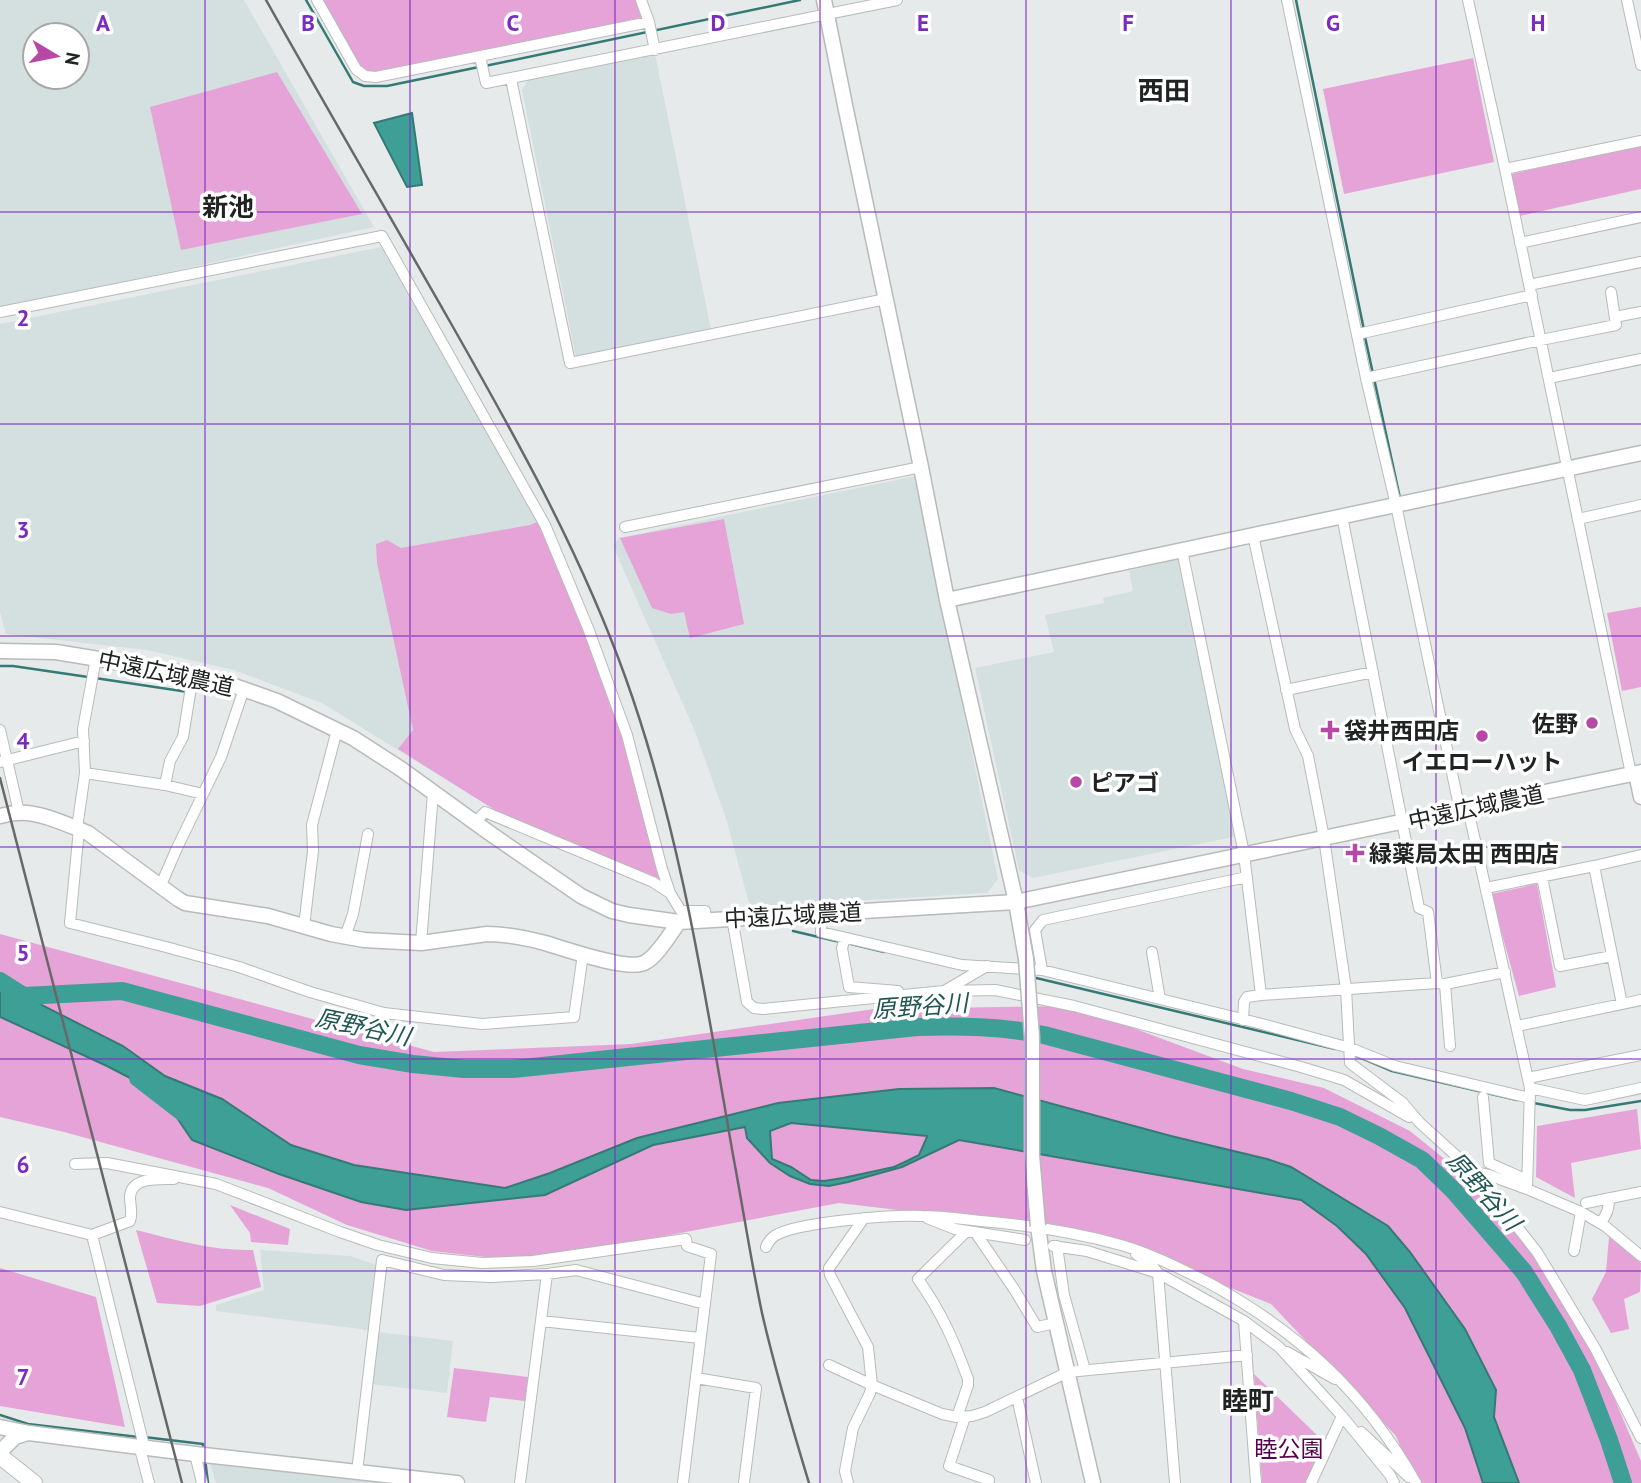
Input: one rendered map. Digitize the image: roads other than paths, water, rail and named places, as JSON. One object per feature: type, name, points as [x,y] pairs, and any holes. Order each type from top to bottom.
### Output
[{"type":"main road","points":[[0,1454],[34,1483]]},
{"type":"street","points":[[317,0],[356,69],[365,76],[376,77],[649,22]]},
{"type":"street","points":[[642,0],[655,50]]},
{"type":"street","points":[[480,57],[486,83],[655,50],[826,8],[897,0]]},
{"type":"street","points":[[1287,0],[1363,333],[1396,505],[1464,810],[1486,888],[1517,1026],[1529,1088],[1527,1184]]},
{"type":"street","points":[[1468,0],[1578,520],[1641,797]]},
{"type":"street","points":[[1627,0],[1641,65]]},
{"type":"street","points":[[826,8],[947,600],[1016,902],[1026,959],[1032,1037],[1032,1155],[1038,1226],[1044,1271],[1093,1483]]},
{"type":"street","points":[[510,79],[570,363],[886,299]]},
{"type":"street","points":[[1505,169],[1641,141]]},
{"type":"street","points":[[1520,243],[1641,217]]},
{"type":"street","points":[[0,312],[382,236],[545,525],[588,628],[627,735],[670,894],[681,911],[705,911],[707,920]]},
{"type":"street","points":[[1363,333],[1641,262]]},
{"type":"street","points":[[1372,377],[1616,325],[1611,292]]},
{"type":"street","points":[[1615,317],[1641,312]]},
{"type":"street","points":[[1549,378],[1641,359]]},
{"type":"street","points":[[947,600],[1641,453]]},
{"type":"street","points":[[625,527],[921,467]]},
{"type":"street","points":[[1578,520],[1641,505]]},
{"type":"street","points":[[1342,516],[1419,908],[1428,912],[1450,1046]]},
{"type":"street","points":[[1253,535],[1295,729],[1308,756],[1324,838],[1346,989],[1350,1063],[1403,1103],[1419,1122],[1474,1172],[1537,1252],[1595,1348],[1641,1438]]},
{"type":"street","points":[[1182,550],[1244,854],[1261,995]]},
{"type":"street","name":"中遠広域農道","points":[[0,651],[56,652],[194,675],[244,689],[301,711],[391,763],[581,896],[598,905],[629,915],[679,922],[1016,902],[1636,773]]},
{"type":"street","points":[[96,658],[83,729],[85,773],[69,923],[239,967],[310,992],[384,1013],[482,1024],[574,1017],[583,954]]},
{"type":"street","points":[[1286,690],[1373,671]]},
{"type":"street","points":[[165,785],[170,761],[183,737],[194,675]]},
{"type":"street","points":[[160,887],[221,757],[244,689]]},
{"type":"street","points":[[0,730],[4,762],[19,812]]},
{"type":"street","points":[[304,926],[313,851],[312,825],[337,730]]},
{"type":"street","points":[[4,762],[84,741]]},
{"type":"street","points":[[85,773],[165,785],[203,794]]},
{"type":"street","points":[[421,943],[433,793]]},
{"type":"street","points":[[0,816],[19,812],[78,828],[185,902],[268,916],[345,937],[421,943],[486,933],[498,934],[636,965],[652,957],[679,922]]},
{"type":"street","points":[[475,823],[485,812],[653,882],[670,894]]},
{"type":"street","points":[[345,937],[353,914],[368,834]]},
{"type":"street","points":[[1486,888],[1641,855]]},
{"type":"street","points":[[1594,866],[1622,1004]]},
{"type":"street","points":[[1042,970],[1035,930],[1043,920],[1247,877]]},
{"type":"street","points":[[1542,877],[1560,967],[1612,956]]},
{"type":"street","points":[[822,913],[821,932],[962,965],[1042,970],[1350,1048],[1395,1066],[1585,1100],[1641,1088]]},
{"type":"street","points":[[732,918],[747,1002],[754,1008],[944,991],[995,990],[1074,1006],[1344,1080],[1419,1122]]},
{"type":"street","points":[[845,938],[842,948],[849,987],[923,993]]},
{"type":"street","points":[[1152,952],[1160,999]]},
{"type":"street","points":[[944,991],[988,966]]},
{"type":"street","points":[[1243,1020],[1247,997],[1441,984],[1505,972]]},
{"type":"street","points":[[1517,1026],[1641,1000]]},
{"type":"street","points":[[1529,1088],[1641,1055]]},
{"type":"street","points":[[1483,1097],[1489,1163],[1527,1184],[1584,1207],[1641,1255]]},
{"type":"street","points":[[75,1164],[107,1163],[216,1184],[378,1245],[432,1258],[482,1264],[533,1261],[685,1239],[687,1246],[711,1254],[683,1483]]},
{"type":"street","points":[[1474,1172],[1527,1184]]},
{"type":"street","points":[[0,1212],[93,1235],[130,1221],[131,1188],[137,1183],[191,1178]]},
{"type":"street","points":[[1584,1207],[1609,1198],[1641,1192]]},
{"type":"street","points":[[1600,1223],[1606,1216],[1609,1198]]},
{"type":"street","points":[[1574,1251],[1584,1207]]},
{"type":"street","points":[[923,1216],[955,1229],[1025,1240]]},
{"type":"street","points":[[766,1247],[775,1235],[794,1229],[864,1218],[923,1216],[1038,1226],[1124,1246],[1185,1270],[1227,1293],[1299,1342],[1347,1387],[1405,1464],[1415,1483]]},
{"type":"street","points":[[848,1483],[845,1471],[853,1428],[872,1385],[869,1347],[830,1275],[829,1268],[864,1218]]},
{"type":"street","points":[[971,1232],[1014,1289],[1037,1326],[1056,1323]]},
{"type":"street","points":[[971,1232],[918,1279],[935,1303],[951,1335],[968,1380],[950,1466],[989,1480],[988,1483]]},
{"type":"street","points":[[93,1235],[149,1483]]},
{"type":"street","points":[[1085,1370],[1064,1295],[1055,1246],[1087,1251],[1158,1273],[1244,1321],[1279,1347],[1347,1387]]},
{"type":"street","points":[[1124,1246],[1158,1273],[1175,1483]]},
{"type":"street","points":[[356,1472],[382,1260],[444,1275],[491,1277],[576,1270],[705,1304]]},
{"type":"street","points":[[520,1483],[547,1274]]},
{"type":"street","points":[[541,1321],[701,1338]]},
{"type":"street","points":[[1244,1321],[1256,1483]]},
{"type":"street","points":[[1279,1347],[1342,1416],[1394,1483]]},
{"type":"street","points":[[829,1365],[922,1407],[961,1417],[985,1412],[1068,1372],[1247,1355]]},
{"type":"street","points":[[696,1378],[756,1388],[744,1483]]},
{"type":"street","points":[[1017,1396],[1036,1483]]},
{"type":"street","points":[[1342,1416],[1415,1483]]},
{"type":"street","points":[[1311,1483],[1342,1416]]},
{"type":"street","points":[[0,1427],[195,1454],[457,1483]]},
{"type":"street","points":[[0,1454],[15,1437],[29,1433]]},
{"type":"street","points":[[195,1454],[202,1483]]},
{"type":"water","points":[[412,113],[422,185],[407,187],[374,123]]},
{"type":"water","points":[[0,984],[123,1046],[165,1076],[222,1099],[291,1145],[354,1165],[505,1188],[637,1138],[778,1103],[899,1089],[994,1088],[1267,1159],[1291,1167],[1388,1226],[1410,1252],[1465,1329],[1496,1390],[1494,1417],[1519,1483],[1483,1483],[1465,1428],[1405,1308],[1366,1254],[1337,1226],[1301,1200],[959,1140],[902,1167],[829,1186],[810,1184],[790,1176],[770,1163],[747,1138],[745,1127],[653,1145],[545,1195],[406,1210],[361,1202],[192,1140],[161,1094],[0,1017]],"holes":[[[791,1123],[927,1136],[919,1155],[894,1167],[824,1181],[811,1180],[772,1159],[770,1131]]]},
{"type":"waterway","points":[[306,0],[353,82],[364,86],[387,86],[479,67]]},
{"type":"waterway","points":[[485,66],[800,0]]},
{"type":"waterway","points":[[1296,0],[1364,330]]},
{"type":"waterway","points":[[1365,337],[1400,498]]},
{"type":"waterway","points":[[0,666],[88,677]]},
{"type":"waterway","points":[[95,678],[188,692]]},
{"type":"waterway","points":[[793,931],[840,942]]},
{"type":"waterway","points":[[847,943],[884,952]]},
{"type":"waterway","points":[[1032,977],[1335,1049]]},
{"type":"waterway","name":"原野谷川","points":[[0,981],[33,1002]]},
{"type":"waterway","name":"原野谷川","points":[[24,996],[122,991],[359,1055],[464,1069],[513,1069],[917,1027],[996,1028],[1044,1035],[1291,1101],[1340,1117],[1379,1136],[1422,1160],[1454,1191],[1524,1272],[1558,1326],[1582,1370],[1623,1483]]},
{"type":"waterway","points":[[1352,1054],[1392,1071],[1517,1100]]},
{"type":"waterway","name":"原野谷川","points":[[138,1078],[182,1112]]},
{"type":"waterway","points":[[1534,1103],[1585,1110],[1641,1101]]},
{"type":"waterway","points":[[0,1415],[28,1424],[138,1437]]},
{"type":"waterway","points":[[144,1437],[203,1444],[203,1449]]},
{"type":"waterway","points":[[205,1459],[208,1483]]},
{"type":"railway","points":[[266,0],[522,451],[589,586],[626,679],[645,737],[677,855],[762,1313],[809,1483]]},
{"type":"railway","points":[[0,778],[182,1483]]},
{"type":"place","name":"佐野","points":[[1592,723]]},
{"type":"place","name":"袋井西田店","points":[[1330,730]]},
{"type":"place","name":"イエローハット","points":[[1482,736]]},
{"type":"place","name":"ピアゴ","points":[[1076,782]]},
{"type":"place","name":"緑薬局太田 西田店","points":[[1355,853]]},
{"type":"district","name":"西田","points":[[1164,90]]},
{"type":"district","name":"新池","points":[[228,206]]},
{"type":"district","name":"睦町","points":[[1248,1400]]},
{"type":"park label","name":"睦公園","points":[[1289,1448]]}]
